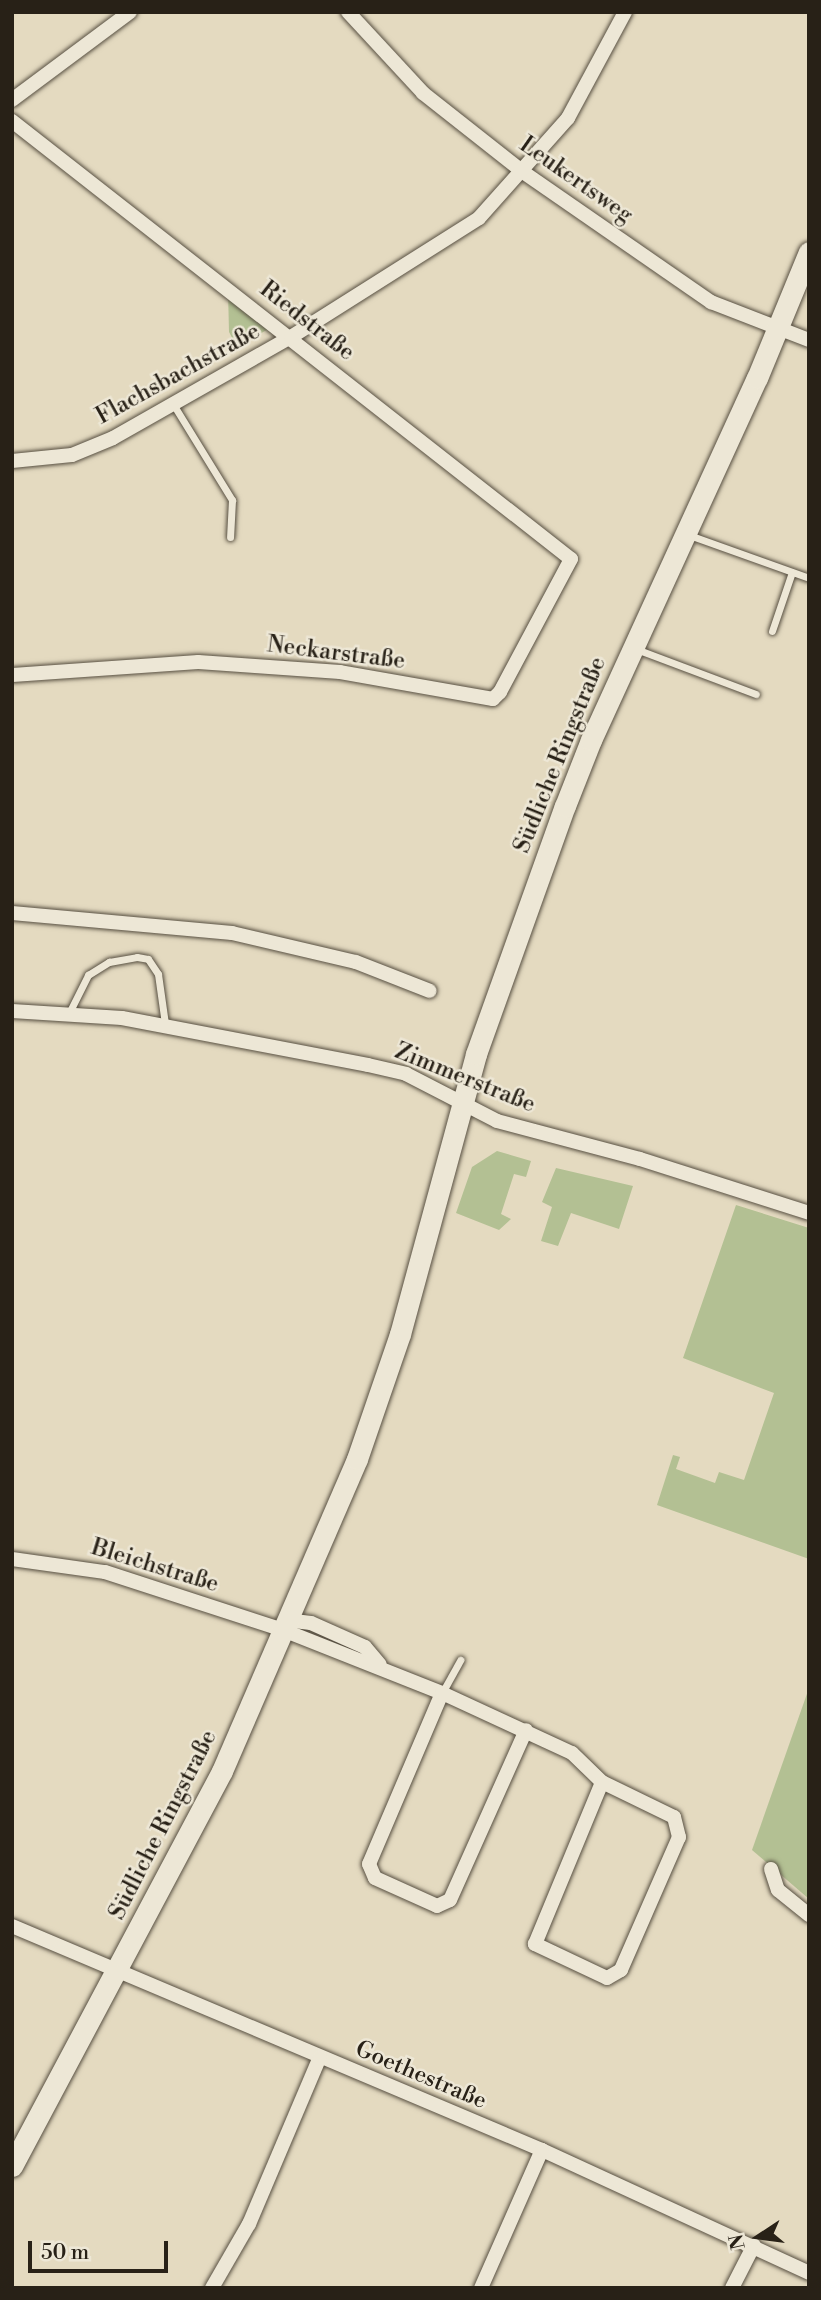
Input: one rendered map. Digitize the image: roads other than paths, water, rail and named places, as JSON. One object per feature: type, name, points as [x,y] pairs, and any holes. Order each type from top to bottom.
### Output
[{"type":"main road","name":"Südliche Ringstraße","points":[[12,2166],[118,1973],[222,1771],[374,1416],[498,989],[565,806],[633,648],[778,330],[809,252]]},
{"type":"street","points":[[12,100],[130,12]]},
{"type":"street","name":"Leukertsweg","points":[[348,12],[423,93],[523,172],[711,302],[809,340]]},
{"type":"street","name":"Flachsbachstraße","points":[[12,461],[57,458],[89,449],[291,337],[479,218],[523,172],[568,118],[625,12]]},
{"type":"street","name":"Riedstraße","points":[[12,121],[571,559]]},
{"type":"street","name":"Neckarstraße","points":[[12,675],[198,662],[340,672],[493,699],[500,692],[571,559]]},
{"type":"street","points":[[12,913],[120,919],[232,933],[330,954],[430,991]]},
{"type":"street","name":"Zimmerstraße","points":[[12,1011],[165,1024],[406,1074],[501,1122],[640,1159],[809,1213]]},
{"type":"street","name":"Bleichstraße","points":[[12,1559],[105,1572],[285,1625],[333,1653],[380,1665],[526,1730],[572,1753],[602,1782],[666,1811],[674,1817],[679,1837],[621,1970],[607,1978],[535,1944],[602,1782]]},
{"type":"street","points":[[442,1693],[369,1864],[374,1878],[438,1906],[450,1900],[526,1730]]},
{"type":"street","points":[[771,1869],[778,1890],[809,1915]]},
{"type":"street","name":"Goethestraße","points":[[12,1926],[542,2150],[754,2245],[809,2273]]},
{"type":"street","points":[[212,2288],[249,2224],[320,2057]]},
{"type":"street","points":[[481,2288],[542,2150]]},
{"type":"street","points":[[732,2288],[754,2245]]},
{"type":"lane","points":[[173,404],[232,500],[230,537]]},
{"type":"lane","points":[[685,534],[809,578]]},
{"type":"lane","points":[[772,631],[792,572]]},
{"type":"lane","points":[[633,648],[756,694]]},
{"type":"lane","points":[[68,1015],[88,975],[109,962],[137,957],[148,959],[158,974],[165,1024]]},
{"type":"lane","points":[[442,1693],[460,1660]]}]
